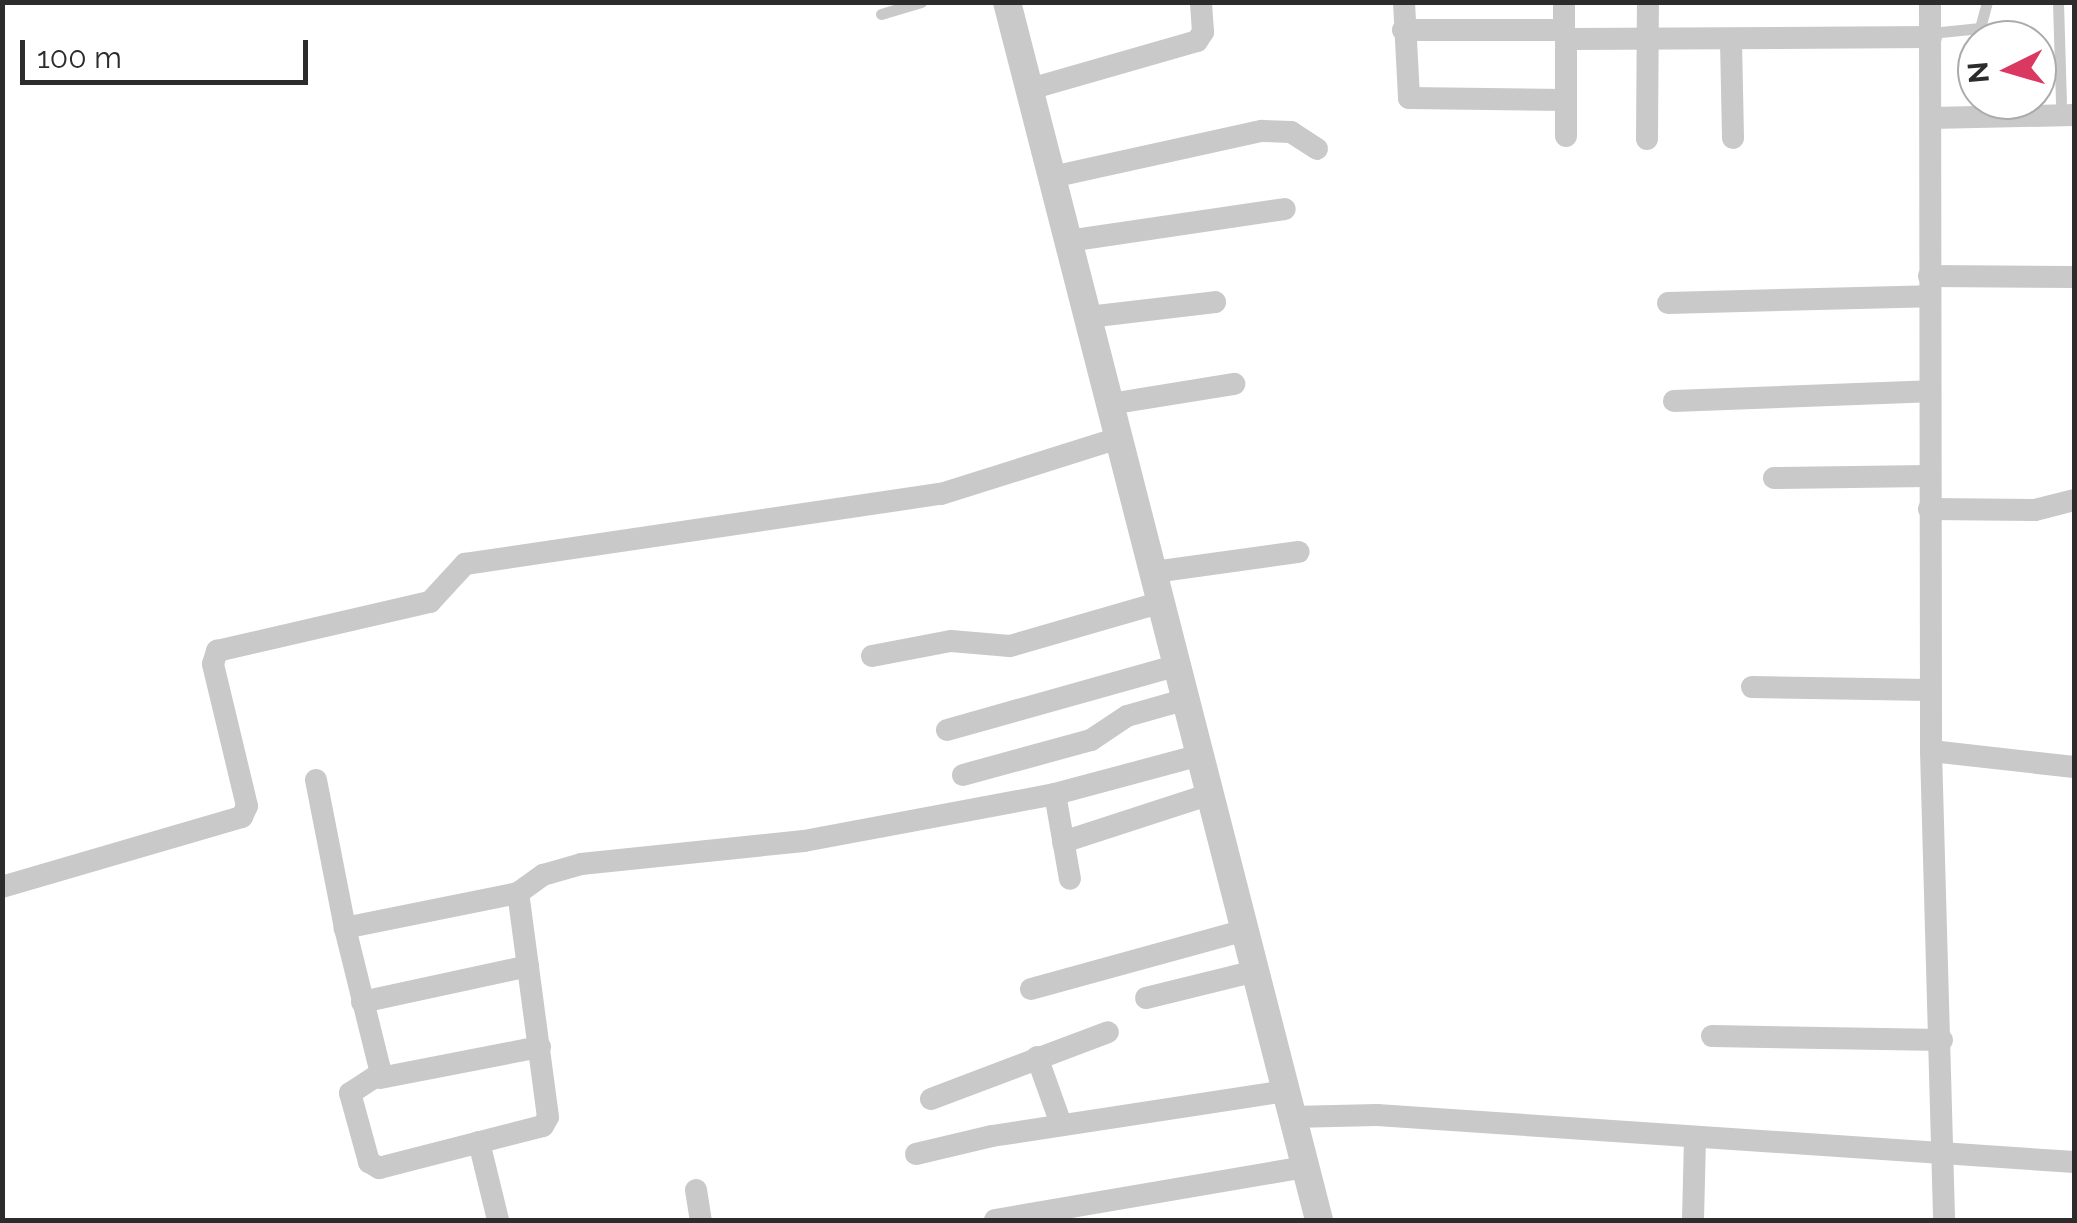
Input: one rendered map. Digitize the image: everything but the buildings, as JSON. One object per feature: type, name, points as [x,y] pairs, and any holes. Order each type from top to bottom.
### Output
[{"type":"street","points":[[1006,2],[1320,1220]]},
{"type":"street","points":[[1030,89],[1197,41],[1203,32],[1201,2]]},
{"type":"street","points":[[1404,2],[1409,98],[1565,100]]},
{"type":"street","points":[[1564,2],[1566,136]]},
{"type":"street","points":[[1647,139],[1648,2]]},
{"type":"street","points":[[1930,2],[1930,690],[1946,1153],[1944,1220]]},
{"type":"street","points":[[1404,30],[1731,42],[1931,35]]},
{"type":"street","points":[[1731,42],[1733,138]]},
{"type":"street","points":[[1931,118],[2068,108]]},
{"type":"street","points":[[1052,177],[1262,131],[1291,132],[1317,150]]},
{"type":"street","points":[[1068,241],[1285,209]]},
{"type":"street","points":[[1668,304],[2074,276]]},
{"type":"street","points":[[1088,317],[1216,302]]},
{"type":"street","points":[[1110,404],[1234,384]]},
{"type":"street","points":[[1674,400],[1929,391]]},
{"type":"street","points":[[2,886],[242,817],[248,806],[215,674],[217,652],[430,602],[466,564],[941,494],[1120,438]]},
{"type":"street","points":[[1774,478],[1928,476]]},
{"type":"street","points":[[1929,509],[2035,510],[2074,500]]},
{"type":"street","points":[[1154,572],[1299,552]]},
{"type":"street","points":[[872,656],[951,641],[1010,646],[1162,602]]},
{"type":"street","points":[[947,730],[1178,665]]},
{"type":"street","points":[[1752,687],[1930,690]]},
{"type":"street","points":[[963,775],[1090,740],[1127,716],[1187,699]]},
{"type":"street","points":[[1931,751],[2074,768]]},
{"type":"street","points":[[344,928],[518,894],[543,874],[581,864],[804,841],[1055,794],[1201,755]]},
{"type":"street","points":[[316,780],[344,928],[380,1078]]},
{"type":"street","points":[[1055,794],[1070,878]]},
{"type":"street","points":[[1063,842],[1211,794]]},
{"type":"street","points":[[518,894],[540,1047],[546,1122],[373,1167],[350,1093],[380,1078],[540,1047]]},
{"type":"street","points":[[1031,989],[1245,930]]},
{"type":"street","points":[[362,1002],[528,966]]},
{"type":"street","points":[[1146,998],[1256,971]]},
{"type":"street","points":[[932,1099],[1108,1032]]},
{"type":"street","points":[[1712,1036],[1942,1040]]},
{"type":"street","points":[[1037,1056],[1061,1124]]},
{"type":"street","points":[[916,1154],[1061,1124],[1289,1104],[1378,1116],[2074,1162]]},
{"type":"street","points":[[1693,1220],[1696,1138]]},
{"type":"street","points":[[479,1142],[498,1220]]},
{"type":"street","points":[[995,1220],[1306,1167]]},
{"type":"street","points":[[696,1190],[701,1220]]},
{"type":"lane","points":[[881,14],[921,2]]},
{"type":"lane","points":[[1931,35],[1980,28],[1987,2]]},
{"type":"lane","points":[[2058,2],[2068,108]]}]
